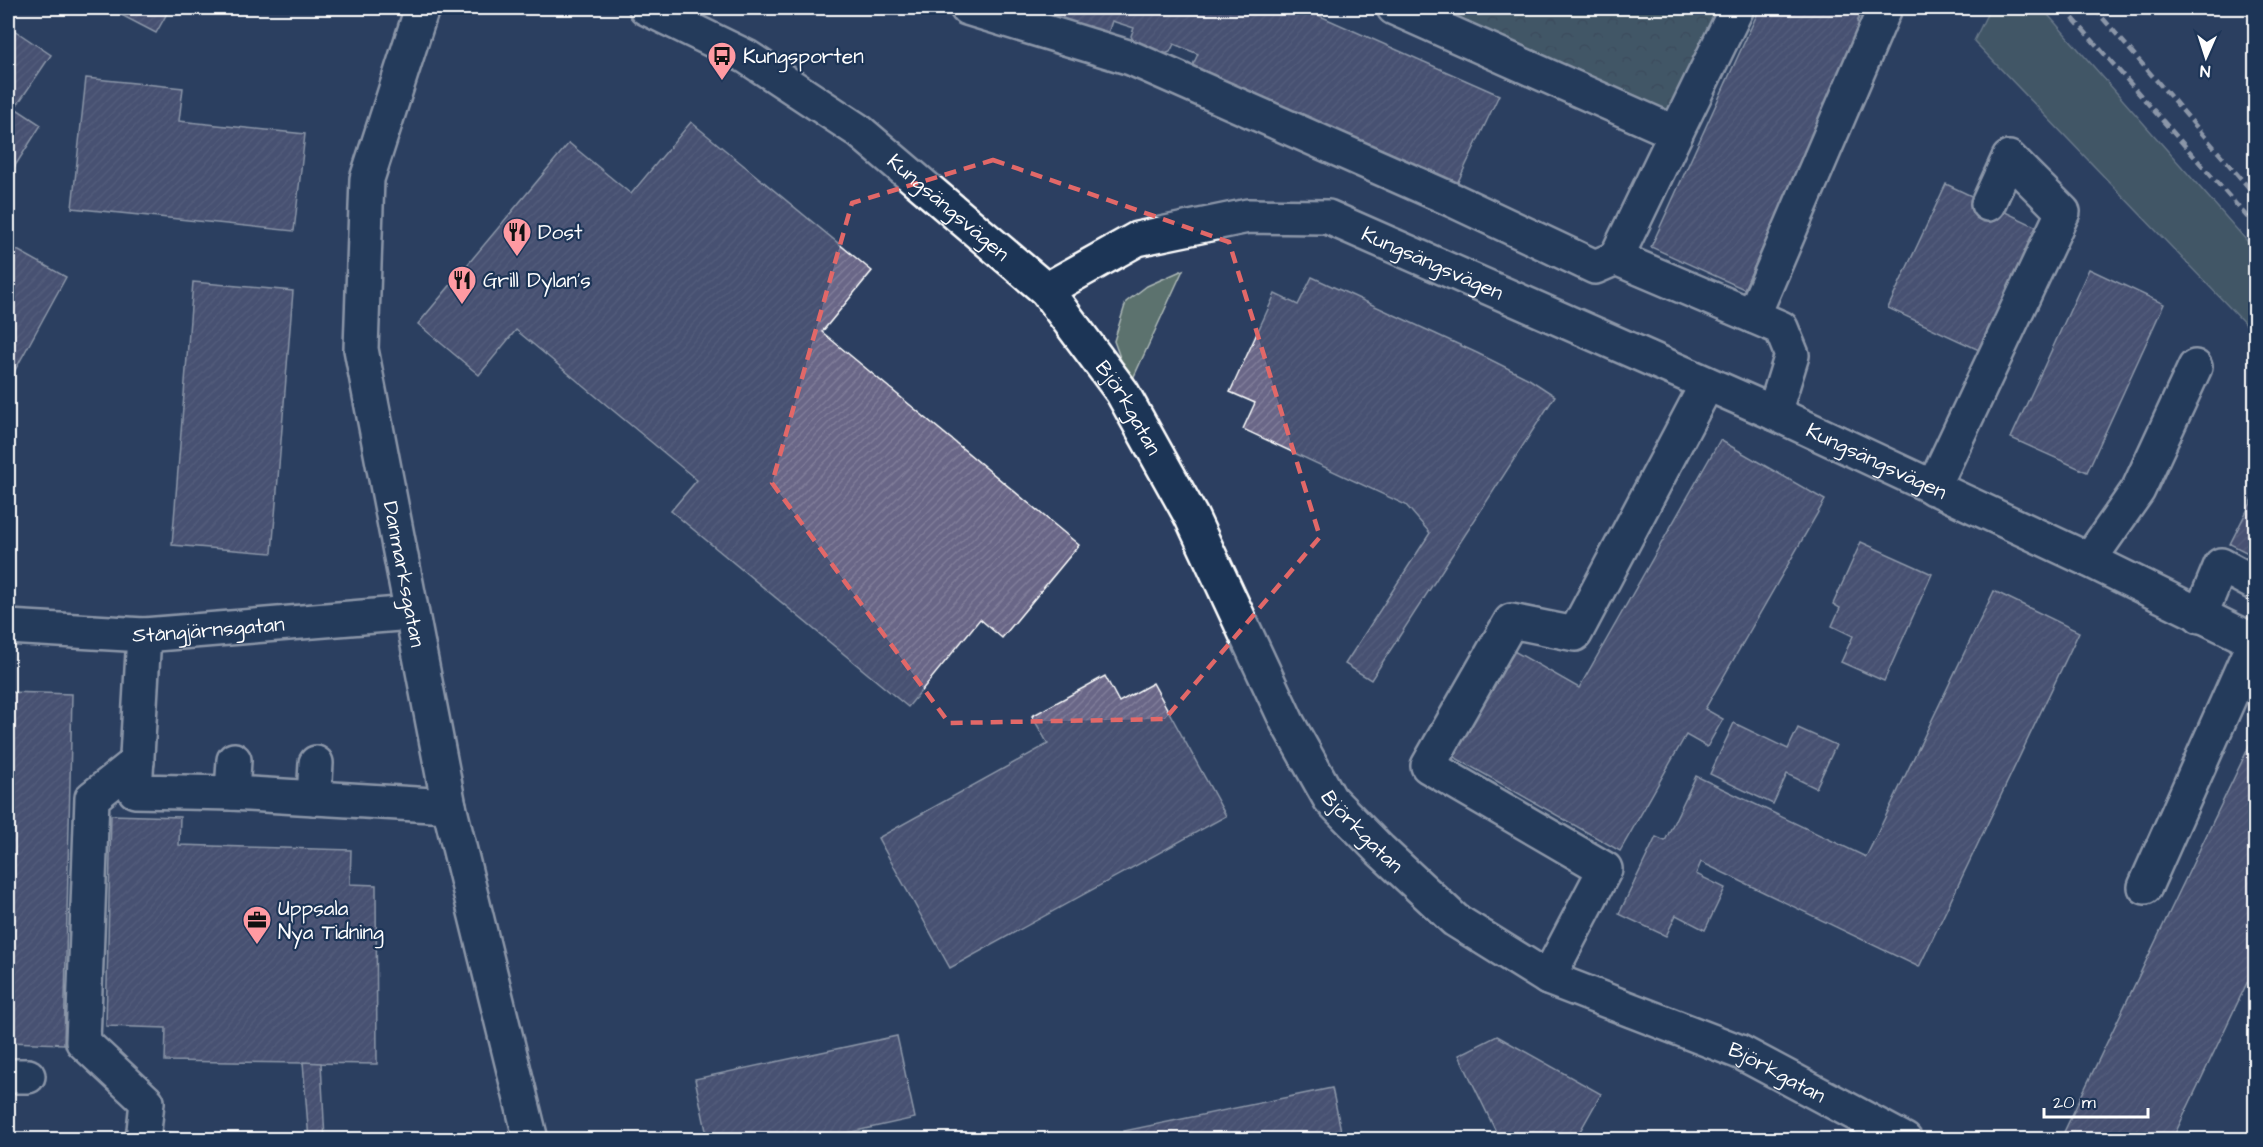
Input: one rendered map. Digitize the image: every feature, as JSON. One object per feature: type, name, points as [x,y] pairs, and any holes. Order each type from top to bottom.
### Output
[{"type":"street","name":"Danmarksgatan","points":[[423,8],[367,179],[361,349],[449,806],[531,1140]]},
{"type":"street","name":"Kungsängsvägen","points":[[646,8],[747,57],[859,131],[1046,290],[1137,239],[1248,216],[1328,217],[1773,414],[2089,560],[2255,642]]},
{"type":"street","points":[[1394,8],[1593,82],[1676,133]]},
{"type":"street","points":[[972,16],[1058,46],[1131,58],[1140,77],[1444,197],[1594,267],[1616,258],[1737,8]]},
{"type":"street","points":[[1753,316],[1885,8]]},
{"type":"street","points":[[1933,488],[2063,212],[2009,158],[1988,204]]},
{"type":"street","points":[[1616,258],[1781,328],[1792,355],[1773,414]]},
{"type":"street","name":"Björkgatan","points":[[1046,290],[1122,392],[1187,508],[1287,722],[1330,799],[1380,850],[1455,920],[1548,978],[1740,1053],[1905,1140]]},
{"type":"street","points":[[2089,560],[2138,490],[2195,367]]},
{"type":"street","points":[[1548,978],[1605,869],[1428,766],[1511,621],[1575,634],[1707,384]]},
{"type":"street","points":[[2200,615],[2221,566],[2256,584]]},
{"type":"street","name":"Stångjärnsgatan","points":[[8,627],[144,635],[411,613]]},
{"type":"street","points":[[144,635],[135,791],[232,793],[449,806]]},
{"type":"street","points":[[2145,886],[2255,642]]},
{"type":"street","points":[[232,793],[234,760]]},
{"type":"street","points":[[137,762],[92,798],[83,1042],[147,1102],[143,1140]]},
{"type":"street","points":[[314,798],[316,763]]},
{"type":"highlighted area","points":[[993,160],[1229,242],[1320,537],[1165,719],[949,723],[772,483],[852,203]]},
{"type":"green space","points":[[1432,8],[1717,8],[1719,9],[1669,113]]},
{"type":"green space","points":[[1990,8],[2042,8],[2255,250],[2255,334],[1974,41]]},
{"type":"green space","points":[[1183,270],[1130,385],[1114,341],[1126,302],[1147,286]]},
{"type":"building","points":[[108,8],[170,8],[156,33]]},
{"type":"building","points":[[1003,8],[1302,8],[1499,95],[1455,188],[1191,69],[1198,54],[1174,44],[1170,52],[1160,56],[1136,47],[1131,36],[1134,28],[1112,21],[1106,39]]},
{"type":"building","points":[[1760,8],[1863,8],[1857,22],[1864,25],[1744,289],[1651,247]]},
{"type":"building","points":[[8,26],[51,55],[15,108],[41,125],[8,177]]},
{"type":"building","points":[[86,78],[183,88],[179,121],[305,134],[294,231],[72,208]]},
{"type":"building","points":[[691,122],[872,271],[822,332],[1079,545],[1002,638],[980,619],[908,707],[671,511],[697,480],[516,330],[479,375],[418,324],[569,143],[631,194]]},
{"type":"building","points":[[1946,184],[2037,227],[1979,350],[1888,308]]},
{"type":"building","points":[[8,245],[66,277],[8,383]]},
{"type":"building","points":[[2089,269],[2164,304],[2087,472],[2011,438]]},
{"type":"building","points":[[1312,277],[1477,353],[1529,379],[1555,396],[1371,680],[1345,664],[1430,533],[1406,505],[1243,429],[1255,403],[1230,392],[1275,294],[1298,305]]},
{"type":"building","points":[[193,282],[293,291],[272,553],[172,545]]},
{"type":"building","points":[[1720,440],[1825,500],[1705,709],[1723,719],[1707,747],[1686,735],[1620,851],[1454,757],[1514,651],[1579,688]]},
{"type":"building","points":[[2256,493],[2256,557],[2230,544]]},
{"type":"building","points":[[1861,542],[1932,574],[1884,681],[1841,662],[1853,636],[1832,626],[1840,608],[1833,604]]},
{"type":"building","points":[[1994,591],[2079,632],[1919,967],[1701,862],[1696,874],[1725,888],[1705,930],[1676,915],[1666,936],[1619,914],[1656,837],[1665,841],[1696,776],[1866,857]]},
{"type":"building","points":[[1105,676],[1119,702],[1153,683],[1226,816],[950,968],[878,838],[1048,744],[1032,716]]},
{"type":"building","points":[[8,692],[72,694],[64,1044],[8,1042]]},
{"type":"building","points":[[1734,723],[1788,749],[1798,728],[1836,745],[1816,788],[1787,774],[1773,804],[1710,774]]},
{"type":"building","points":[[2256,732],[2256,964],[2172,1140],[2079,1140],[2064,1132]]},
{"type":"building","points":[[111,815],[180,817],[179,845],[351,850],[350,884],[376,885],[377,1064],[165,1061],[166,1028],[106,1026]]},
{"type":"building","points":[[897,1036],[915,1118],[815,1140],[708,1140],[695,1079]]},
{"type":"building","points":[[1497,1036],[1601,1094],[1575,1140],[1500,1140],[1459,1055]]},
{"type":"building","points":[[303,1062],[321,1063],[325,1140],[309,1140]]},
{"type":"building","points":[[1332,1088],[1343,1140],[1126,1140],[1124,1131]]},
{"type":"building","points":[[155,1131],[257,1140],[154,1140]]},
{"type":"railway","points":[[2064,8],[2256,227]]},
{"type":"railway","points":[[2094,8],[2256,196]]},
{"type":"place","name":"Kungsporten","points":[[722,82]]},
{"type":"place","name":"Dost","points":[[517,258]]},
{"type":"place","name":"Grill Dylan's","points":[[462,306]]},
{"type":"place","name":"Uppsala Nya Tidning","points":[[257,946]]}]
